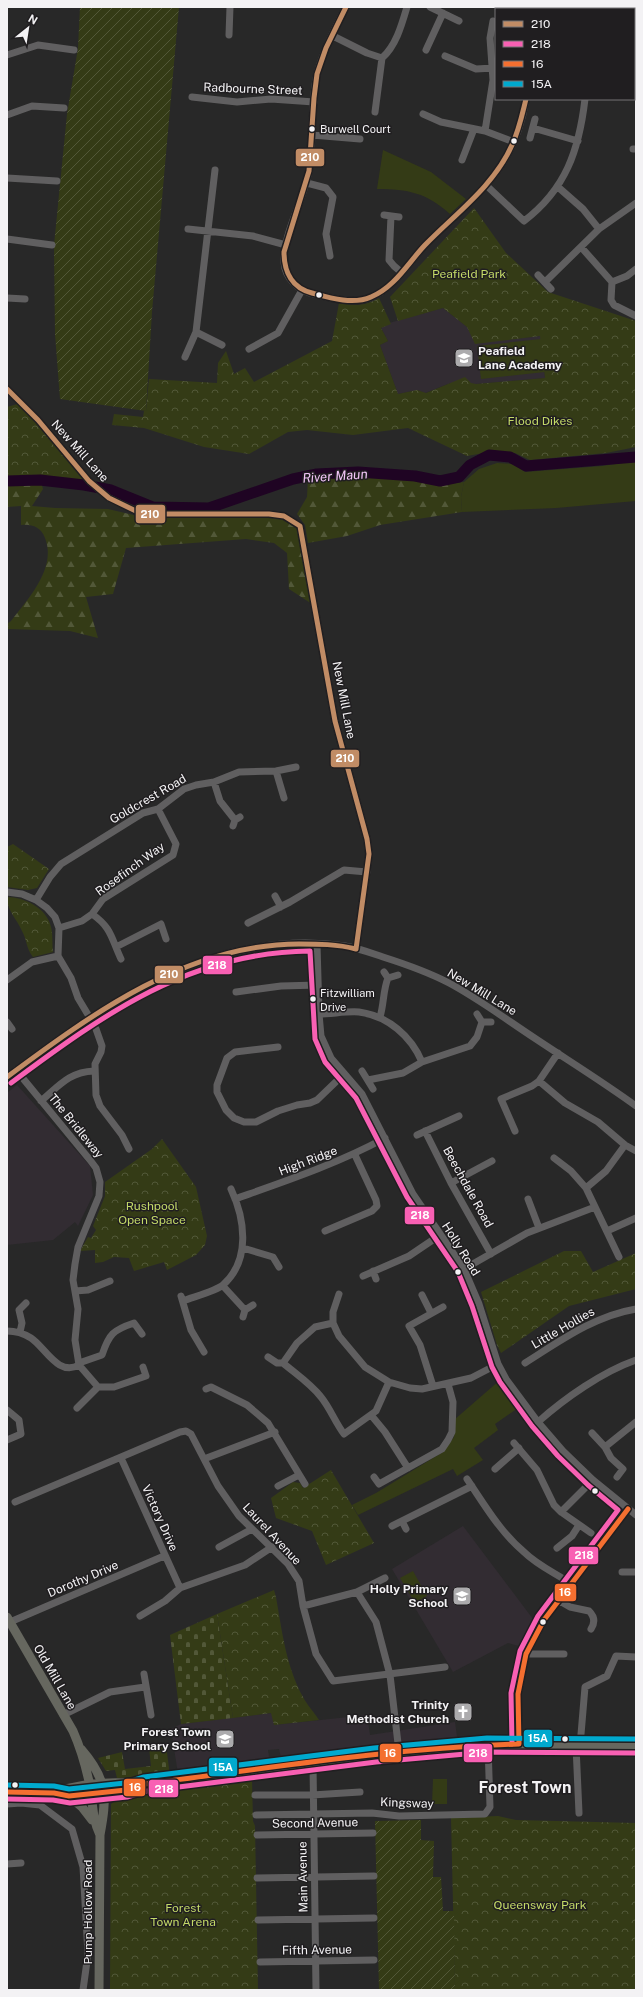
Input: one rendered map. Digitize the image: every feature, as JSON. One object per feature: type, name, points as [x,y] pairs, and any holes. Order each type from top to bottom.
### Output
[{"type":"main road","name":"Old Mill Lane","points":[[8,1618],[73,1732],[97,1790]]},
{"type":"main road","points":[[54,1793],[72,1787],[97,1790],[126,1790],[145,1784],[399,1752],[519,1744],[636,1746]]},
{"type":"main road","name":"Old Mill Lane","points":[[81,1749],[93,1763],[97,1790]]},
{"type":"main road","points":[[7,1792],[54,1793],[69,1796],[97,1790]]},
{"type":"main road","name":"Pump Hollow Road","points":[[97,1790],[96,1826],[100,1835]]},
{"type":"main road","name":"Pump Hollow Road","points":[[97,1790],[104,1810],[100,1835],[99,1990]]},
{"type":"main road","points":[[69,1796],[88,1814],[96,1826]]},
{"type":"street","points":[[229,35],[230,7]]},
{"type":"street","points":[[375,112],[382,58],[389,53],[407,7]]},
{"type":"street","points":[[430,7],[459,21]]},
{"type":"street","points":[[344,8],[319,67],[314,102],[307,183],[286,245],[284,263],[286,272],[295,285],[302,290],[325,296],[361,300],[371,298],[388,288],[434,236],[487,186],[503,164],[514,142],[526,100]]},
{"type":"street","points":[[426,50],[443,13]]},
{"type":"street","points":[[485,131],[490,111],[493,68],[490,38],[492,21]]},
{"type":"street","points":[[333,36],[367,53],[382,58]]},
{"type":"street","points":[[635,43],[636,61]]},
{"type":"street","points":[[7,55],[38,45],[74,50]]},
{"type":"street","points":[[445,56],[455,56],[476,69],[493,68]]},
{"type":"street","name":"Radbourne Street","points":[[192,97],[237,102],[271,99],[314,102]]},
{"type":"street","points":[[487,186],[524,221],[533,214],[558,187],[572,160],[578,141],[585,100]]},
{"type":"street","points":[[7,115],[32,106],[64,108]]},
{"type":"street","points":[[426,118],[485,131],[514,142]]},
{"type":"street","points":[[530,138],[535,119]]},
{"type":"street","points":[[466,157],[474,128]]},
{"type":"street","points":[[533,128],[578,141]]},
{"type":"street","points":[[312,135],[360,139]]},
{"type":"street","points":[[185,357],[196,332],[215,170]]},
{"type":"street","points":[[7,178],[57,180]]},
{"type":"street","points":[[307,183],[326,188],[333,197],[333,205],[326,234],[330,256]]},
{"type":"street","points":[[558,187],[583,209],[599,229]]},
{"type":"street","points":[[545,282],[599,229],[636,203]]},
{"type":"street","points":[[391,216],[389,260],[401,272]]},
{"type":"street","points":[[188,229],[253,236],[286,245]]},
{"type":"street","points":[[7,239],[52,245]]},
{"type":"street","points":[[581,246],[612,282],[611,300],[614,306],[636,316]]},
{"type":"street","points":[[612,282],[627,276],[636,269]]},
{"type":"street","points":[[538,275],[551,289]]},
{"type":"street","points":[[249,349],[278,333],[302,290]]},
{"type":"street","points":[[7,298],[25,298]]},
{"type":"street","points":[[196,332],[222,345]]},
{"type":"street","name":"New Mill Lane","points":[[7,389],[38,420],[89,481],[109,498],[142,514],[269,514],[284,516],[300,526],[335,721],[367,839],[369,854],[356,949],[404,964],[449,983],[558,1053],[636,1106]]},
{"type":"street","name":"Goldcrest Road","points":[[36,900],[50,877],[61,864],[143,813],[158,809],[184,789],[214,782],[239,772],[276,771],[296,767]]},
{"type":"street","points":[[276,771],[284,798]]},
{"type":"street","points":[[214,782],[220,801],[236,821]]},
{"type":"street","name":"Rosefinch Way","points":[[59,928],[82,922],[92,914],[103,899],[173,855],[176,844],[158,809]]},
{"type":"street","points":[[248,924],[281,907],[344,870],[367,872]]},
{"type":"street","points":[[7,892],[22,894],[36,900],[47,908],[55,917],[59,928],[58,956],[70,978],[78,998],[90,1018]]},
{"type":"street","points":[[275,896],[281,907]]},
{"type":"street","points":[[92,914],[104,922],[110,932],[121,959]]},
{"type":"street","points":[[116,948],[161,924],[166,939]]},
{"type":"street","points":[[7,1077],[90,1018],[155,981],[200,961],[234,951],[272,945],[317,944],[356,949]]},
{"type":"street","name":"Holly Road","points":[[317,944],[319,1014],[322,1036],[328,1053],[362,1094],[413,1194],[464,1269],[479,1304],[498,1364],[517,1395],[563,1451],[593,1480],[636,1514]]},
{"type":"street","points":[[7,980],[32,962],[58,956]]},
{"type":"street","points":[[380,1017],[384,1004],[386,975],[398,976]]},
{"type":"street","points":[[236,992],[254,991],[281,986],[318,985]]},
{"type":"street","points":[[319,1014],[358,1012],[380,1017],[396,1027],[409,1040],[422,1062]]},
{"type":"street","points":[[368,1080],[403,1073],[422,1062],[470,1046],[478,1037],[482,1022],[477,1014]]},
{"type":"street","points":[[7,1022],[12,1028]]},
{"type":"street","points":[[482,1022],[491,1022]]},
{"type":"street","points":[[96,1029],[102,1046],[94,1071],[96,1095],[100,1106],[122,1135],[130,1149]]},
{"type":"street","points":[[278,1047],[235,1052],[227,1058],[217,1085],[217,1092],[226,1110],[234,1118],[244,1122],[256,1122],[278,1111],[297,1105],[310,1103],[317,1100],[344,1074]]},
{"type":"street","points":[[515,1131],[501,1099],[532,1086],[539,1081],[558,1053]]},
{"type":"street","name":"The Bridleway","points":[[16,1070],[90,1160],[96,1168],[100,1182],[99,1196],[78,1247],[73,1280],[78,1309],[75,1346],[79,1364]]},
{"type":"street","points":[[41,1101],[69,1078],[81,1072],[94,1071]]},
{"type":"street","points":[[362,1071],[373,1090]]},
{"type":"street","points":[[539,1081],[565,1103],[598,1122],[625,1145],[636,1151]]},
{"type":"street","points":[[417,1135],[460,1116]]},
{"type":"street","name":"Beechdale Road","points":[[425,1131],[451,1183],[491,1254]]},
{"type":"street","name":"High Ridge","points":[[235,1199],[355,1155],[385,1138]]},
{"type":"street","points":[[586,1188],[606,1171],[625,1145]]},
{"type":"street","points":[[325,1231],[372,1211],[377,1206],[376,1200],[355,1155]]},
{"type":"street","points":[[554,1158],[571,1170],[586,1188],[619,1256]]},
{"type":"street","points":[[451,1183],[481,1169],[492,1161]]},
{"type":"street","points":[[204,1352],[191,1330],[182,1298],[223,1286],[235,1269],[243,1248],[243,1226],[231,1189]]},
{"type":"street","points":[[528,1199],[540,1228]]},
{"type":"street","points":[[464,1269],[527,1233],[595,1206]]},
{"type":"street","points":[[606,1231],[636,1218]]},
{"type":"street","points":[[363,1276],[409,1256],[440,1235]]},
{"type":"street","points":[[243,1248],[273,1257],[279,1267]]},
{"type":"street","points":[[373,1271],[376,1279]]},
{"type":"street","points":[[75,1291],[88,1290],[110,1281]]},
{"type":"street","points":[[223,1286],[244,1313],[253,1306]]},
{"type":"street","points":[[340,1294],[333,1312],[333,1323],[339,1336],[365,1367],[389,1382],[410,1388],[422,1389],[471,1378],[498,1364]]},
{"type":"street","points":[[422,1295],[431,1313]]},
{"type":"street","points":[[20,1332],[22,1323],[16,1310],[26,1304]]},
{"type":"street","points":[[433,1386],[420,1345],[408,1326],[443,1307]]},
{"type":"street","name":"Little Hollies","points":[[525,1363],[580,1328],[617,1312],[636,1309]]},
{"type":"street","points":[[7,1331],[20,1332],[32,1338],[60,1365],[67,1368],[102,1355],[108,1340],[117,1329],[134,1323],[142,1334]]},
{"type":"street","points":[[283,1363],[296,1343],[314,1327],[333,1323]]},
{"type":"street","points":[[268,1357],[277,1363],[283,1363],[320,1395],[344,1434],[376,1411],[389,1382]]},
{"type":"street","points":[[538,1422],[551,1410],[616,1368],[636,1360]]},
{"type":"street","points":[[79,1364],[98,1387]]},
{"type":"street","points":[[77,1408],[98,1387],[114,1387],[149,1378],[143,1367]]},
{"type":"street","points":[[374,1477],[379,1484],[442,1449],[452,1432],[452,1402],[448,1384]]},
{"type":"street","points":[[206,1389],[212,1387],[247,1405],[268,1423],[275,1432],[305,1484]]},
{"type":"street","points":[[7,1410],[19,1420],[21,1434],[7,1440]]},
{"type":"street","points":[[371,1416],[385,1432],[408,1468]]},
{"type":"street","points":[[605,1447],[636,1422]]},
{"type":"street","name":"Laurel Avenue","points":[[15,1502],[180,1432],[186,1432],[190,1434],[218,1486],[239,1516],[288,1564],[299,1581],[303,1606],[316,1654],[333,1681],[445,1668]]},
{"type":"street","points":[[204,1459],[275,1432]]},
{"type":"street","points":[[592,1433],[605,1447],[611,1458],[623,1469],[617,1477]]},
{"type":"street","points":[[495,1469],[517,1446],[538,1470],[554,1505],[561,1512],[591,1533]]},
{"type":"street","name":"Victory Drive","points":[[120,1458],[180,1588]]},
{"type":"street","points":[[278,1486],[299,1475]]},
{"type":"street","points":[[466,1479],[499,1526],[514,1543],[531,1558],[570,1583]]},
{"type":"street","points":[[561,1512],[593,1480]]},
{"type":"street","points":[[392,1526],[472,1486]]},
{"type":"street","points":[[519,1744],[518,1694],[526,1654],[538,1628],[570,1583],[628,1509]]},
{"type":"street","points":[[402,1521],[406,1529]]},
{"type":"street","points":[[557,1548],[572,1536],[579,1525]]},
{"type":"street","points":[[219,1546],[252,1528]]},
{"type":"street","points":[[140,1616],[165,1601],[180,1588],[245,1565],[272,1548]]},
{"type":"street","name":"Dorothy Drive","points":[[8,1618],[164,1556]]},
{"type":"street","points":[[622,1572],[636,1572]]},
{"type":"street","points":[[303,1606],[357,1592],[385,1578]]},
{"type":"street","points":[[357,1592],[376,1622],[390,1675],[399,1752]]},
{"type":"street","points":[[558,1600],[570,1607],[589,1611],[594,1619],[594,1625],[591,1629]]},
{"type":"street","points":[[526,1654],[564,1654]]},
{"type":"street","points":[[579,1813],[578,1746],[585,1687],[606,1676],[616,1656],[636,1657]]},
{"type":"street","points":[[144,1674],[145,1687],[151,1715]]},
{"type":"street","points":[[63,1715],[110,1692],[145,1687]]},
{"type":"street","name":"Kingsway","points":[[256,1815],[372,1813],[399,1816],[485,1814],[490,1807],[488,1745]]},
{"type":"street","name":"Main Avenue","points":[[313,1763],[312,1795],[316,1990]]},
{"type":"street","points":[[255,1795],[312,1795],[360,1792]]},
{"type":"street","name":"Pump Hollow Road","points":[[7,1804],[21,1803],[40,1805],[72,1829],[83,1867],[88,1954],[83,1990]]},
{"type":"street","name":"Second Avenue","points":[[257,1835],[373,1833]]},
{"type":"street","points":[[7,1864],[21,1864]]},
{"type":"street","points":[[257,1878],[374,1876]]},
{"type":"street","points":[[258,1920],[374,1918]]},
{"type":"street","name":"Fifth Avenue","points":[[260,1962],[374,1960]]},
{"type":"shaded area","name":"Peafield Lane Academy","points":[[443,308],[467,327],[475,343],[541,336],[545,378],[476,384],[450,383],[425,393],[417,390],[398,394],[380,345],[388,341],[381,328],[389,323]]},
{"type":"shaded area","points":[[17,1085],[90,1166],[93,1195],[78,1226],[75,1222],[53,1240],[7,1245],[7,1093]]},
{"type":"shaded area","name":"Holly Primary School","points":[[463,1526],[536,1623],[522,1647],[508,1643],[453,1672],[392,1569]]},
{"type":"shaded area","points":[[272,1713],[274,1725],[367,1715],[370,1735],[455,1722],[458,1744],[282,1762],[279,1749],[268,1750],[270,1764],[178,1774],[171,1729],[181,1724]]},
{"type":"green space","points":[[80,7],[179,7],[152,312],[146,411],[60,399],[55,334],[54,245],[67,114],[78,48]]},
{"type":"green space","points":[[383,150],[431,172],[466,199],[450,214],[433,201],[408,191],[377,189]]},
{"type":"green space","points":[[474,208],[506,253],[548,292],[636,321],[636,447],[606,453],[530,460],[515,453],[489,452],[467,456],[408,428],[353,435],[307,430],[288,432],[249,454],[204,447],[144,428],[112,425],[114,414],[143,417],[144,411],[146,411],[149,379],[217,383],[218,363],[226,351],[234,374],[245,368],[254,382],[332,341],[339,303],[360,305],[369,303],[379,298],[391,324],[381,328],[388,341],[380,345],[398,394],[417,390],[426,393],[465,377],[471,383],[476,384],[545,378],[540,336],[475,344],[467,327],[443,308],[398,321],[390,297]]},
{"type":"green space","points":[[541,339],[545,372],[481,379],[477,346]]},
{"type":"green space","points":[[21,403],[89,483],[47,477],[7,480],[7,407]]},
{"type":"green space","points":[[636,461],[636,501],[556,508],[462,512],[461,497],[464,482],[479,469],[497,463],[513,464],[525,472],[602,466]]},
{"type":"green space","points":[[356,477],[409,479],[440,485],[464,482],[461,497],[462,512],[380,525],[347,536],[308,543],[305,525],[297,514],[307,497],[308,479]]},
{"type":"green space","points":[[40,479],[43,489],[32,506],[108,509],[142,517],[275,516],[295,525],[300,535],[312,604],[289,589],[287,553],[274,543],[246,539],[126,548],[113,594],[86,597],[98,638],[70,631],[7,629],[7,624],[25,603],[39,582],[47,561],[48,549],[45,538],[39,529],[29,525],[21,525],[21,506],[7,507],[7,483]]},
{"type":"green space","points":[[13,844],[49,869],[37,888],[28,890],[7,887],[7,847]]},
{"type":"green space","points":[[7,897],[27,901],[45,914],[49,920],[52,930],[53,952],[33,957],[24,934],[10,911]]},
{"type":"green space","name":"Rushpool Open Space","points":[[162,1139],[196,1187],[207,1236],[205,1245],[196,1255],[167,1270],[164,1262],[134,1271],[129,1258],[114,1257],[103,1262],[95,1263],[95,1250],[80,1251],[88,1237],[91,1238],[96,1230],[93,1226],[105,1196],[105,1182],[152,1149]]},
{"type":"green space","points":[[564,1251],[581,1251],[593,1272],[636,1253],[636,1289],[569,1306],[501,1353],[497,1345],[481,1292]]},
{"type":"green space","points":[[500,1380],[518,1408],[495,1424],[498,1430],[474,1448],[483,1460],[457,1476],[453,1469],[358,1515],[352,1505],[376,1493],[443,1452],[454,1437],[454,1420]]},
{"type":"green space","points":[[331,1470],[374,1543],[326,1565],[312,1531],[276,1518],[271,1498],[293,1482],[300,1483],[303,1488]]},
{"type":"green space","points":[[413,1571],[427,1596],[415,1603],[400,1578]]},
{"type":"green space","points":[[274,1590],[285,1648],[292,1673],[305,1700],[319,1720],[274,1725],[271,1713],[233,1718],[217,1614]]},
{"type":"green space","points":[[217,1614],[233,1718],[181,1724],[170,1635]]},
{"type":"green space","points":[[166,1745],[170,1776],[117,1778],[115,1770],[106,1771],[98,1758],[122,1752],[125,1769],[151,1766],[149,1748]]},
{"type":"green space","points":[[433,1779],[447,1779],[447,1804],[432,1804]]},
{"type":"green space","name":"Forest Town Arena","points":[[252,1780],[253,1821],[255,1826],[258,1990],[110,1990],[111,1804],[119,1798],[154,1793],[178,1786]]},
{"type":"green space","name":"Queensway Park","points":[[498,1816],[516,1820],[636,1823],[636,1990],[455,1990],[451,1818]]},
{"type":"green space","points":[[421,1820],[421,1840],[434,1841],[433,1877],[441,1877],[443,1911],[454,1911],[455,1990],[379,1990],[375,1821]]},
{"type":"waterway","name":"River Maun","points":[[7,481],[40,480],[84,485],[111,490],[153,507],[209,508],[293,479],[317,474],[358,472],[415,476],[440,481],[459,477],[470,465],[489,455],[510,457],[526,466],[636,457]]},
{"type":"transit line","name":"210","points":[[346,7],[326,48],[317,74],[309,171],[284,252],[284,259],[290,278],[305,291],[334,299],[349,301],[371,297],[380,293],[394,281],[425,245],[473,199],[495,174],[512,145],[526,100]]},
{"type":"transit line","name":"210","points":[[7,389],[38,420],[89,481],[109,498],[142,514],[269,514],[284,516],[300,526],[335,721],[367,839],[369,854],[356,949]]},
{"type":"transit line","name":"210","points":[[7,1077],[73,1029],[108,1007],[144,986],[181,969],[219,956],[258,947],[313,944],[335,945],[356,949]]},
{"type":"transit line","name":"218","points":[[11,1083],[80,1033],[115,1011],[150,992],[187,975],[226,962],[267,954],[310,951],[315,1039],[325,1062],[356,1098],[407,1197],[458,1272],[472,1306],[492,1367],[500,1382],[532,1426],[558,1456],[588,1485],[618,1510],[538,1616],[520,1651],[511,1693],[512,1744]]},
{"type":"transit line","name":"16","points":[[519,1744],[518,1694],[526,1654],[544,1620],[628,1509]]},
{"type":"transit line","name":"15A","points":[[7,1785],[54,1786],[69,1789],[125,1783],[144,1777],[374,1748],[487,1738],[636,1739]]},
{"type":"transit line","name":"16","points":[[7,1792],[54,1793],[69,1796],[126,1790],[145,1784],[378,1754],[472,1746],[519,1744]]},
{"type":"transit line","name":"218","points":[[7,1799],[53,1800],[70,1803],[127,1797],[147,1791],[376,1762],[488,1752],[636,1753]]},
{"type":"place","name":"Burwell Court","points":[[312,129]]},
{"type":"place","name":"Peafield Lane Academy","points":[[464,358]]},
{"type":"place","name":"Fitzwilliam Drive","points":[[313,999]]},
{"type":"place","name":"Holly Primary School","points":[[462,1596]]},
{"type":"place","name":"Trinity Methodist Church","points":[[463,1712]]},
{"type":"place","name":"Forest Town Primary School","points":[[225,1739]]},
{"type":"district","name":"Forest Town","points":[[525,1787]]},
{"type":"park label","name":"Peafield Park","points":[[469,274]]},
{"type":"park label","name":"Flood Dikes","points":[[540,421]]}]
